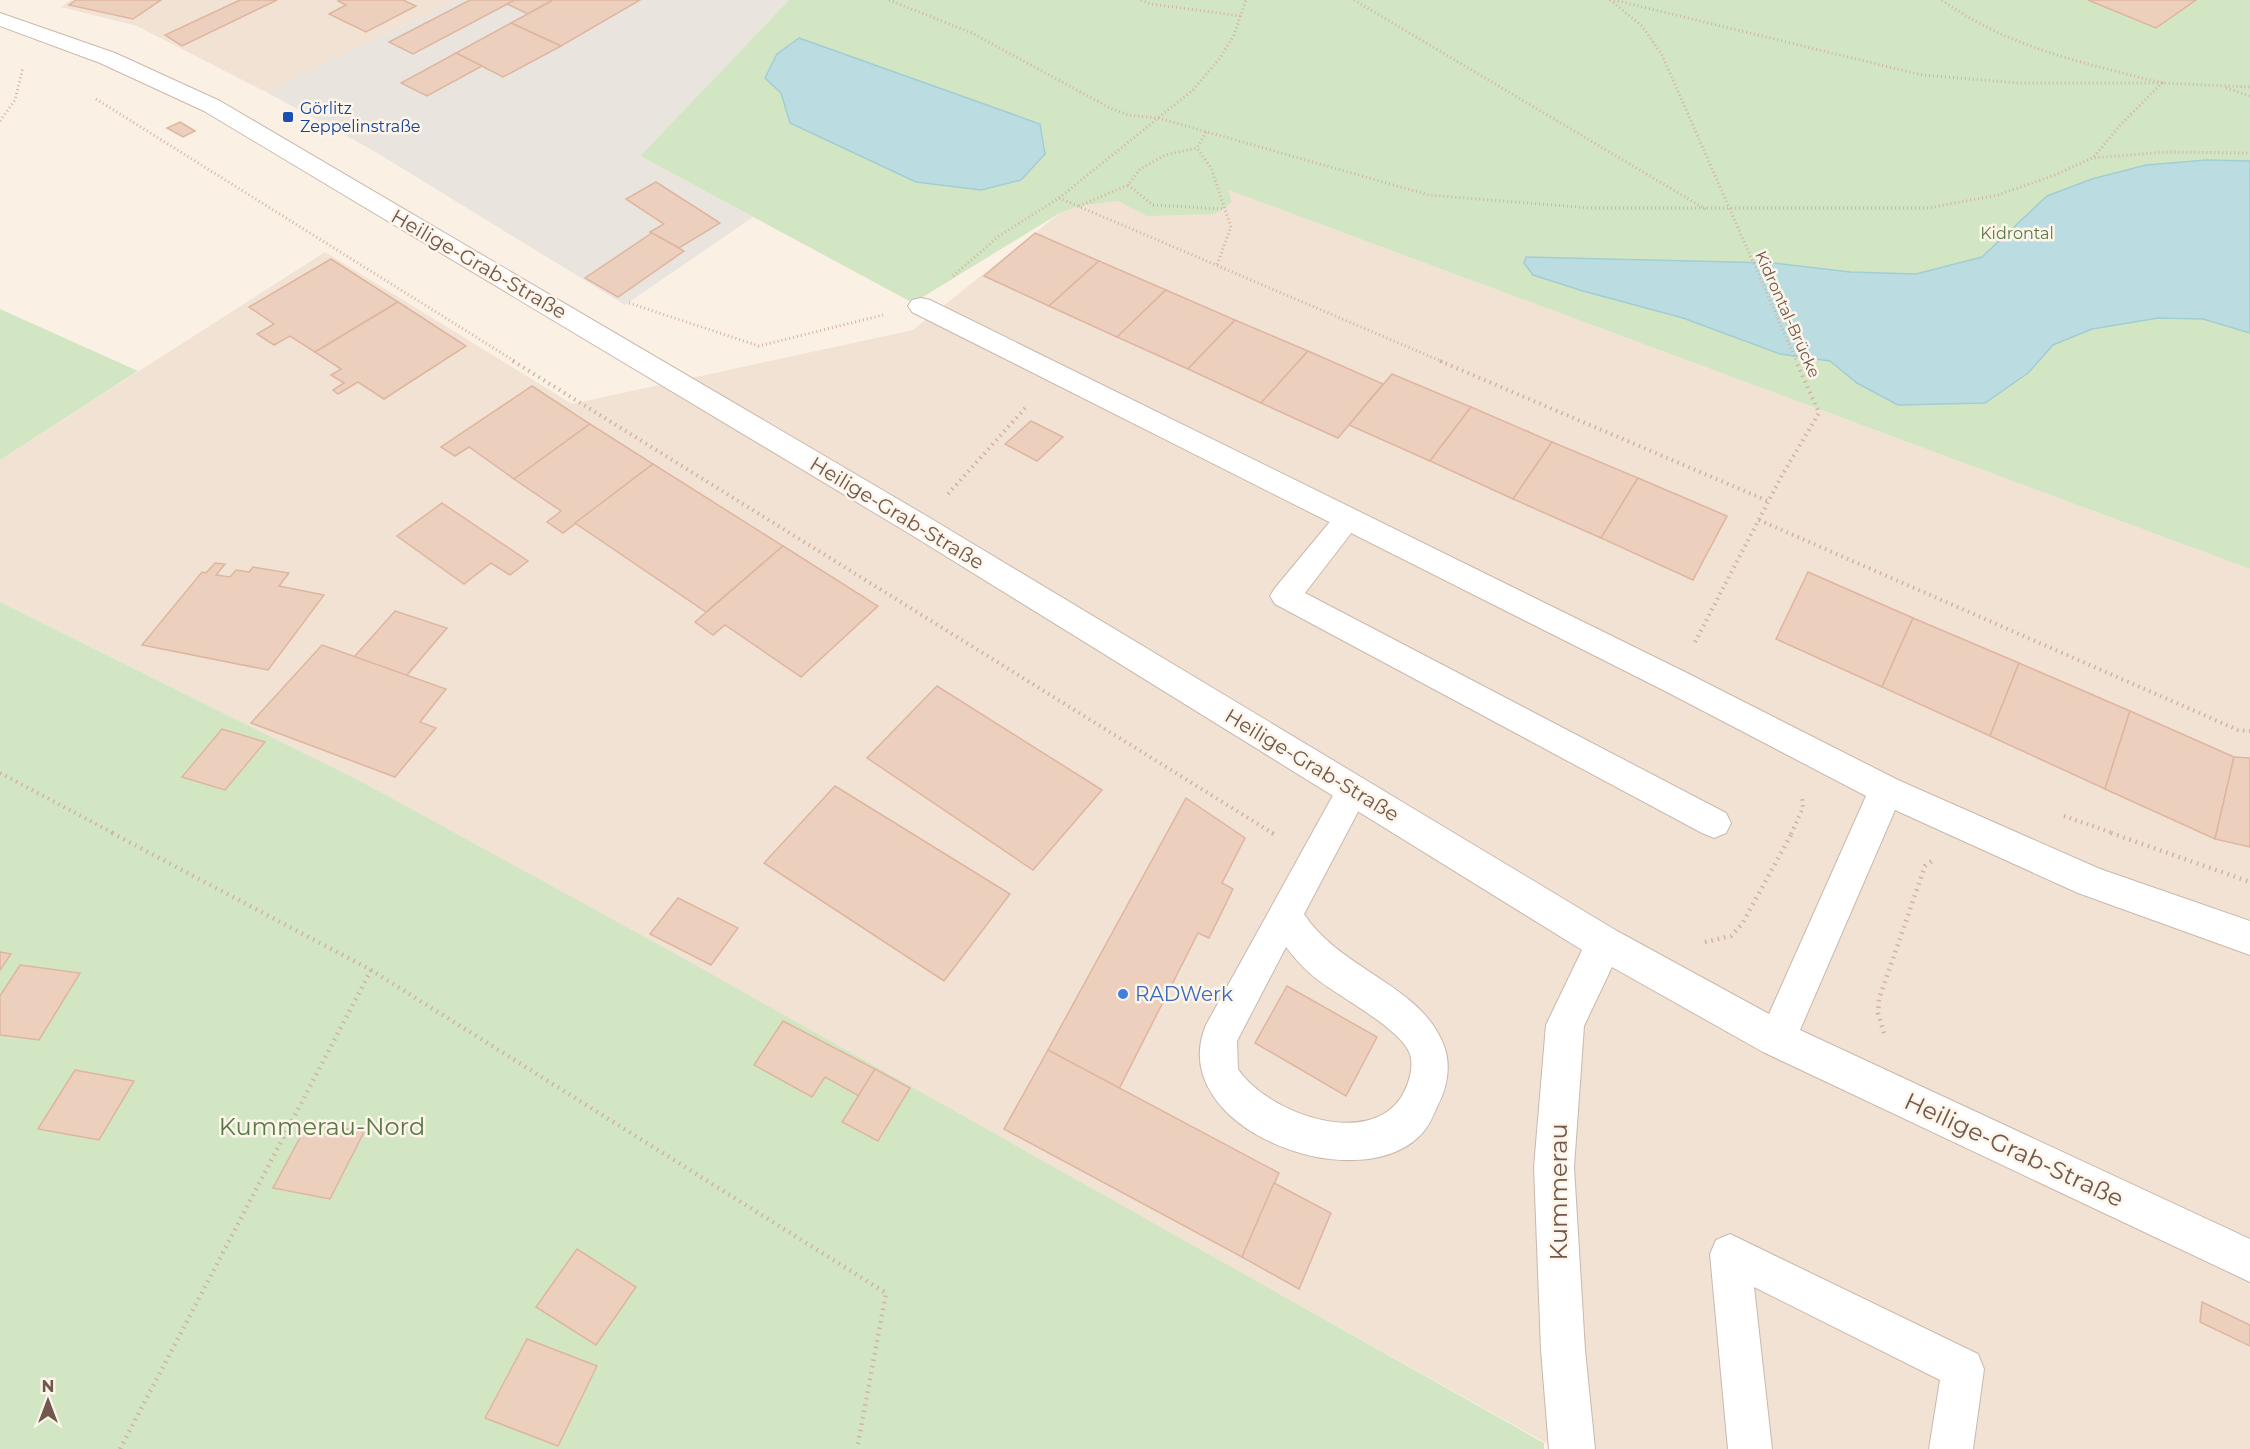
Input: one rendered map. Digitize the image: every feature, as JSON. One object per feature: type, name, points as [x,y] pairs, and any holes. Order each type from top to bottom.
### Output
[{"type":"street","name":"Heilige-Grab-Straße","points":[[0,19],[82,47],[182,90],[212,106],[920,526],[1604,943],[1777,1039],[2250,1261]]},
{"type":"street","points":[[921,306],[1676,682],[1886,790],[2091,882],[2250,938]]},
{"type":"street","points":[[1777,1039],[1886,790]]},
{"type":"street","name":"Kummerau","points":[[1572,1449],[1563,1350],[1554,1167],[1565,1025],[1604,943]]},
{"type":"lane","points":[[1348,519],[1285,596],[1714,823]]},
{"type":"lane","points":[[1285,915],[1296,935],[1312,951],[1328,966],[1399,1016],[1413,1029],[1428,1052],[1429,1082],[1421,1106],[1399,1128],[1366,1141],[1325,1141],[1296,1133],[1249,1108],[1226,1085],[1216,1059],[1219,1038],[1315,859],[1353,791]]},
{"type":"lane","points":[[1750,1449],[1730,1254],[1963,1369],[1952,1449]]},
{"type":"path","points":[[889,0],[972,33],[1110,108],[1128,115],[1158,118],[1429,195],[1590,208],[1708,210],[1928,208],[1998,195],[2055,176],[2092,158],[2166,152],[2250,153]]},
{"type":"path","points":[[1142,0],[1151,4],[1241,16]]},
{"type":"path","points":[[625,303],[637,304],[759,346],[921,306],[999,236],[1059,198],[1193,90],[1220,58],[1241,16],[1246,0]]},
{"type":"path","points":[[1354,0],[1708,210]]},
{"type":"path","name":"Kidrontal-Brücke","points":[[1610,0],[1642,26],[1662,55],[1735,226],[1819,413],[1768,501]]},
{"type":"path","points":[[1614,0],[1923,75],[2018,83],[2162,83],[2250,87]]},
{"type":"path","points":[[1942,0],[1967,18],[2032,48],[2162,83]]},
{"type":"path","points":[[0,121],[15,100],[24,63],[33,66]]},
{"type":"path","points":[[2092,158],[2122,123],[2162,83]]},
{"type":"path","points":[[2220,86],[2250,96]]},
{"type":"path","points":[[94,98],[322,243],[745,502],[1315,859]]},
{"type":"path","points":[[1078,206],[1128,185],[1140,169],[1165,155],[1197,148],[1206,132]]},
{"type":"path","points":[[1197,148],[1211,168],[1231,227],[1217,266]]},
{"type":"path","points":[[1128,185],[1153,205],[1225,210]]},
{"type":"path","points":[[1059,198],[1768,501],[1686,658],[1676,682]]},
{"type":"path","points":[[920,526],[1056,373]]},
{"type":"path","points":[[1759,520],[2238,730],[2250,731]]},
{"type":"path","points":[[0,773],[371,970],[886,1293],[857,1449]]},
{"type":"path","points":[[1886,1036],[1878,1013],[1879,999],[1925,866]]},
{"type":"path","points":[[120,1449],[371,970]]},
{"type":"shaded area","points":[[71,0],[457,0],[266,92],[137,26],[61,7]]},
{"type":"shaded area","points":[[457,0],[789,0],[640,156],[753,217],[625,305],[374,151],[266,92]]},
{"type":"shaded area","points":[[1220,187],[2250,569],[2250,1449],[1557,1449],[364,783],[0,602],[0,460],[325,252],[572,404],[913,330],[1060,213],[1079,206]]},
{"type":"green space","name":"Kidrontal","points":[[789,0],[2250,0],[2250,569],[1228,190],[1232,202],[1215,214],[1147,216],[1118,201],[1079,206],[1060,213],[913,303],[640,156]]},
{"type":"green space","points":[[0,309],[138,371],[0,460]]},
{"type":"green space","name":"Kummerau-Nord","points":[[0,602],[364,783],[681,957],[1544,1443],[1544,1449],[0,1449]]},
{"type":"water","points":[[799,38],[1040,124],[1045,154],[1021,180],[981,190],[916,182],[790,123],[781,93],[765,78],[777,54]]},
{"type":"water","points":[[2207,160],[2250,161],[2250,333],[2203,319],[2158,318],[2092,329],[2053,345],[2028,373],[1985,403],[1898,405],[1857,383],[1830,361],[1780,354],[1683,318],[1533,275],[1524,263],[1526,257],[1773,263],[1850,272],[1916,274],[1982,257],[2047,196],[2092,179],[2146,165]]},
{"type":"building","points":[[76,0],[161,0],[133,19],[69,5]]},
{"type":"building","points":[[240,0],[277,0],[182,46],[165,35]]},
{"type":"building","points":[[340,0],[403,0],[416,6],[366,32],[329,14],[346,5],[338,1]]},
{"type":"building","points":[[470,0],[515,0],[413,54],[389,42]]},
{"type":"building","points":[[515,0],[553,0],[528,14],[507,4]]},
{"type":"building","points":[[553,0],[640,0],[561,46],[511,23]]},
{"type":"building","points":[[2088,0],[2196,0],[2156,28]]},
{"type":"building","points":[[511,23],[561,46],[503,77],[456,53]]},
{"type":"building","points":[[456,53],[482,66],[427,96],[401,83]]},
{"type":"building","points":[[180,122],[195,131],[183,137],[167,128]]},
{"type":"building","points":[[656,182],[720,223],[679,248],[650,232],[664,224],[626,199]]},
{"type":"building","points":[[652,233],[684,251],[618,297],[585,278]]},
{"type":"building","points":[[1035,233],[1099,261],[1049,306],[984,276]]},
{"type":"building","points":[[331,259],[398,302],[315,352],[290,336],[274,345],[257,334],[274,324],[249,307]]},
{"type":"building","points":[[1099,261],[1166,290],[1117,337],[1049,306]]},
{"type":"building","points":[[1166,290],[1235,320],[1188,369],[1117,337]]},
{"type":"building","points":[[398,302],[466,346],[384,399],[358,382],[338,394],[333,390],[344,383],[331,375],[341,369],[315,352]]},
{"type":"building","points":[[1235,320],[1308,351],[1261,403],[1188,369]]},
{"type":"building","points":[[1308,351],[1383,384],[1338,438],[1261,403]]},
{"type":"building","points":[[1392,374],[1471,407],[1430,461],[1349,425]]},
{"type":"building","points":[[532,386],[590,424],[514,479],[469,447],[455,456],[441,447]]},
{"type":"building","points":[[1471,407],[1552,442],[1513,499],[1430,461]]},
{"type":"building","points":[[1031,421],[1063,437],[1037,461],[1005,444]]},
{"type":"building","points":[[590,424],[653,464],[563,533],[547,522],[561,511],[514,479]]},
{"type":"building","points":[[1552,442],[1638,478],[1601,538],[1513,499]]},
{"type":"building","points":[[653,464],[783,546],[706,612],[575,523]]},
{"type":"building","points":[[1638,478],[1727,516],[1693,580],[1601,538]]},
{"type":"building","points":[[442,503],[528,561],[510,575],[491,563],[464,584],[397,536]]},
{"type":"building","points":[[783,546],[878,606],[801,677],[725,625],[713,635],[695,622]]},
{"type":"building","points":[[215,563],[225,564],[216,575],[230,577],[236,570],[249,572],[253,567],[289,573],[279,586],[324,595],[268,670],[142,645],[202,572],[206,573]]},
{"type":"building","points":[[1808,572],[1913,618],[1882,687],[1776,639]]},
{"type":"building","points":[[395,611],[447,628],[406,676],[354,657]]},
{"type":"building","points":[[1913,618],[2019,663],[1990,736],[1882,687]]},
{"type":"building","points":[[322,645],[446,689],[420,722],[436,728],[395,777],[251,723]]},
{"type":"building","points":[[2019,663],[2130,711],[2105,789],[1990,736]]},
{"type":"building","points":[[937,686],[1102,790],[1033,870],[867,758]]},
{"type":"building","points":[[2130,711],[2234,757],[2215,839],[2105,789]]},
{"type":"building","points":[[222,729],[265,742],[225,790],[182,777]]},
{"type":"building","points":[[2234,757],[2250,758],[2250,847],[2215,839]]},
{"type":"building","points":[[835,786],[1010,894],[944,981],[764,863]]},
{"type":"building","name":"RADWerk","points":[[1186,798],[1245,838],[1222,883],[1233,889],[1209,938],[1198,933],[1119,1089],[1048,1050]]},
{"type":"building","points":[[678,898],[738,928],[711,965],[650,934]]},
{"type":"building","points":[[0,952],[11,954],[0,970]]},
{"type":"building","points":[[20,965],[80,973],[39,1040],[0,1035],[0,996]]},
{"type":"building","points":[[1287,986],[1377,1037],[1346,1096],[1255,1043]]},
{"type":"building","points":[[783,1021],[875,1069],[859,1096],[825,1077],[812,1097],[754,1065]]},
{"type":"building","points":[[1048,1050],[1279,1173],[1242,1257],[1004,1129]]},
{"type":"building","points":[[875,1069],[910,1088],[878,1141],[842,1122]]},
{"type":"building","points":[[75,1070],[134,1081],[99,1140],[38,1129]]},
{"type":"building","points":[[309,1121],[364,1132],[330,1199],[273,1188]]},
{"type":"building","points":[[1274,1183],[1331,1213],[1299,1289],[1242,1257]]},
{"type":"building","points":[[577,1249],[636,1287],[596,1345],[536,1307]]},
{"type":"building","points":[[2202,1302],[2250,1325],[2250,1346],[2200,1322]]},
{"type":"building","points":[[527,1339],[597,1366],[558,1446],[485,1418]]},
{"type":"place","name":"Görlitz Zeppelinstraße","points":[[288,117]]},
{"type":"place","name":"RADWerk","points":[[1123,994]]}]
